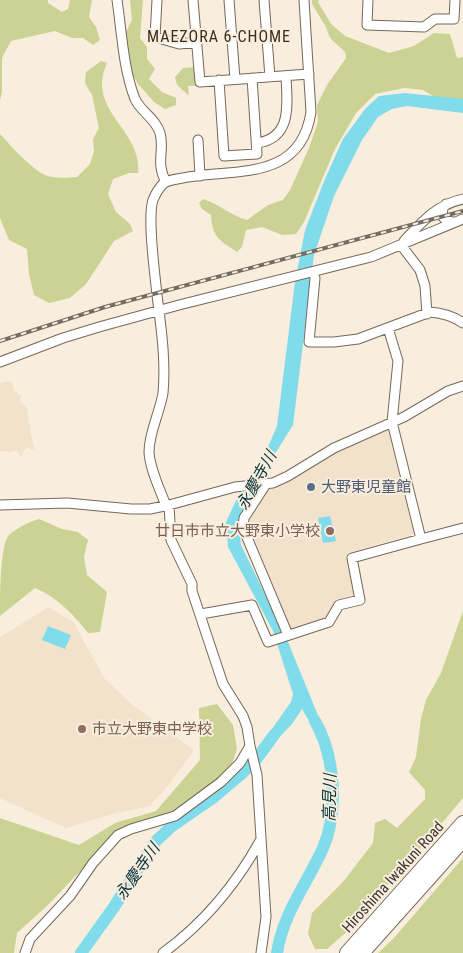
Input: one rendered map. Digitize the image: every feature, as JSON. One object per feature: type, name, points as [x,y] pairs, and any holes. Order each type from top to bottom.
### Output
[{"type":"highway","name":"Hiroshima Iwakuni Road","points":[[354,951],[463,823]]},
{"type":"highway","name":"Hiroshima Iwakuni Road","points":[[354,951],[463,840]]},
{"type":"street","points":[[117,0],[121,39],[132,89],[136,101],[153,120],[160,132],[160,172],[166,182]]},
{"type":"street","points":[[157,0],[155,37],[179,44],[197,42]]},
{"type":"street","points":[[194,0],[200,82],[309,74]]},
{"type":"street","points":[[229,0],[235,79]]},
{"type":"street","points":[[264,0],[270,77]]},
{"type":"street","points":[[261,953],[266,917],[262,839],[257,775],[247,727],[244,716],[223,684],[192,590],[192,584],[171,540],[168,505],[152,466],[149,451],[164,383],[151,208],[154,196],[166,182],[267,168],[288,156],[300,144],[309,126],[311,112],[304,0]]},
{"type":"street","points":[[368,0],[367,26],[424,27],[435,19],[454,20],[455,0]]},
{"type":"street","points":[[257,143],[272,139],[284,123],[288,110],[286,76]]},
{"type":"street","points":[[219,80],[224,156],[258,154],[252,78]]},
{"type":"street","points":[[198,140],[200,176]]},
{"type":"street","points":[[401,244],[428,217],[449,202],[463,199]]},
{"type":"street","points":[[449,202],[443,208],[442,216],[447,221],[453,222]]},
{"type":"street","points":[[0,362],[81,332],[159,310],[291,276],[316,274],[371,257],[463,219]]},
{"type":"street","points":[[401,244],[420,270],[425,286],[427,314]]},
{"type":"street","points":[[316,274],[309,342],[346,341],[370,335],[427,314],[440,313],[458,319],[463,323]]},
{"type":"street","points":[[388,328],[398,361],[392,422],[421,539]]},
{"type":"street","points":[[0,505],[67,503],[141,509],[168,505],[244,485],[265,484],[281,480],[334,448],[392,422],[426,405],[448,391],[463,386]]},
{"type":"street","points":[[265,484],[244,518],[242,528],[288,635]]},
{"type":"street","points":[[201,614],[252,605],[268,642],[330,622],[339,605],[360,600],[352,558],[463,528]]},
{"type":"street","points":[[25,953],[30,939],[70,896],[93,863],[118,835],[131,829],[175,816],[222,782],[240,763],[250,746]]},
{"type":"street","points":[[163,953],[183,939],[211,911],[234,883],[262,839]]},
{"type":"shaded area","points":[[12,381],[14,391],[18,395],[22,395],[20,401],[27,408],[35,451],[26,447],[21,457],[16,450],[12,452],[0,451],[0,383]]},
{"type":"shaded area","name":"廿日市市立大野東小学校","points":[[384,430],[388,431],[414,534],[347,553],[356,596],[337,603],[323,620],[291,631],[249,536],[246,527],[248,513],[266,489],[280,483],[336,448]]},
{"type":"shaded area","name":"市立大野東中学校","points":[[49,607],[74,623],[104,678],[135,707],[194,750],[171,782],[150,806],[115,813],[66,828],[0,798],[0,637]]},
{"type":"green space","points":[[0,0],[48,0],[48,3],[62,12],[68,9],[70,0],[92,0],[89,17],[96,27],[100,40],[93,45],[83,38],[72,38],[55,31],[11,41],[2,58],[2,92],[0,100]]},
{"type":"green space","points":[[130,0],[143,0],[140,38],[147,47],[147,59],[155,69],[149,79],[162,92],[176,98],[176,105],[165,109],[154,102],[138,84],[131,72],[124,36],[132,20]]},
{"type":"green space","points":[[312,0],[319,0],[318,2],[331,24],[345,36],[389,53],[414,46],[434,33],[450,34],[457,58],[463,57],[463,109],[451,107],[423,90],[404,88],[375,94],[356,113],[335,149],[304,222],[296,234],[282,235],[262,227],[246,230],[242,247],[237,252],[218,237],[213,228],[211,215],[202,209],[199,203],[203,199],[247,220],[268,205],[283,200],[290,190],[309,148],[318,122],[317,105],[327,85],[346,58],[345,52],[330,38],[326,27],[312,4]]},
{"type":"green space","points":[[101,61],[107,63],[102,80],[103,94],[108,108],[132,144],[137,158],[138,173],[129,173],[113,179],[108,194],[116,212],[130,224],[133,231],[114,241],[86,284],[70,298],[49,303],[34,295],[29,274],[27,249],[9,240],[0,218],[0,134],[25,160],[41,173],[63,178],[77,177],[90,164],[94,151],[93,139],[99,128],[92,95],[85,83],[86,72]]},
{"type":"green space","points":[[196,67],[197,86],[188,86],[188,95],[177,85],[175,77],[183,68]]},
{"type":"green space","points":[[39,519],[62,529],[78,532],[88,540],[84,557],[87,575],[107,592],[100,632],[88,633],[65,607],[51,596],[35,588],[0,616],[1,574],[5,542],[8,536],[15,530]]},
{"type":"green space","points":[[463,611],[463,798],[406,866],[379,893],[350,929],[327,949],[315,949],[308,934],[312,913],[343,882],[373,843],[375,823],[385,819],[397,828],[425,799],[425,790],[409,772],[416,757],[421,719],[426,700],[441,673]]},
{"type":"green space","points":[[217,704],[233,725],[237,749],[230,770],[209,789],[168,815],[121,828],[49,904],[17,933],[14,953],[0,953],[0,818],[79,845],[115,823],[156,811],[200,760],[199,708]]},
{"type":"green space","points":[[463,858],[463,953],[378,953],[393,939]]},
{"type":"water","points":[[405,93],[463,99],[463,113],[407,106],[392,109],[378,117],[362,140],[334,196],[314,255],[293,425],[261,476],[238,521],[241,545],[288,642],[324,730],[323,735],[314,729],[302,709],[292,724],[269,748],[264,748],[262,743],[291,702],[293,694],[273,631],[228,547],[226,522],[241,490],[268,447],[277,426],[295,282],[305,230],[325,179],[343,139],[365,109],[379,96]]},
{"type":"water","points":[[330,516],[336,541],[323,543],[318,518]]},
{"type":"water","points":[[48,626],[71,635],[65,649],[42,640]]},
{"type":"waterway","name":"高見川","points":[[277,953],[284,925],[323,848],[331,817],[333,801],[331,767],[322,735],[315,721]]},
{"type":"waterway","name":"永慶寺川","points":[[81,953],[114,907],[155,842],[172,826],[214,797],[240,775],[255,761],[274,735]]},
{"type":"railway","points":[[0,341],[105,307],[463,211]]},
{"type":"place","name":"大野東児童館","points":[[311,487]]},
{"type":"place","name":"廿日市市立大野東小学校","points":[[330,531]]},
{"type":"place","name":"市立大野東中学校","points":[[82,729]]},
{"type":"district","name":"MAEZORA 6-CHOME","points":[[219,36]]}]
